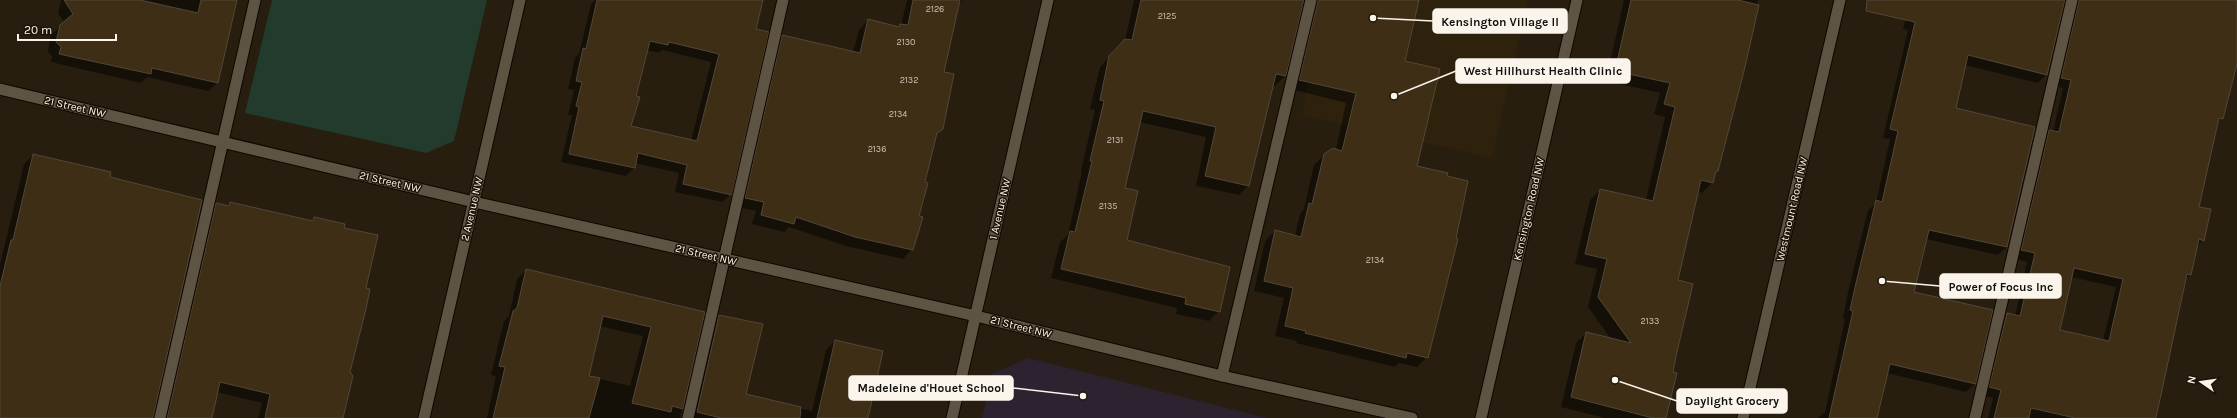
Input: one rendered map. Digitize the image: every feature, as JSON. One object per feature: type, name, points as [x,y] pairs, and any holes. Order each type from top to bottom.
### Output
[{"type":"street","points":[[160,418],[255,0]]},
{"type":"street","name":"2 Avenue NW","points":[[424,418],[520,0]]},
{"type":"street","points":[[688,418],[783,0]]},
{"type":"street","name":"1 Avenue NW","points":[[952,418],[1048,0]]},
{"type":"street","points":[[1222,376],[1311,0]]},
{"type":"street","name":"Kensington Road NW","points":[[1480,418],[1576,0]]},
{"type":"street","name":"Westmount Road NW","points":[[1743,418],[1840,0]]},
{"type":"street","points":[[1975,418],[2072,0]]},
{"type":"street","name":"21 Street NW","points":[[0,90],[474,202],[976,316],[1222,376],[1412,418]]},
{"type":"shaded area","points":[[1327,0],[1528,0],[1492,158],[1302,115]]},
{"type":"shaded area","points":[[1028,358],[1267,418],[982,418],[992,374]]},
{"type":"green space","points":[[272,0],[487,0],[454,141],[426,153],[245,113]]},
{"type":"building","points":[[64,0],[140,0],[198,13],[201,0],[237,0],[218,83],[152,68],[151,74],[59,54],[61,47],[56,42],[60,25],[73,14]]},
{"type":"building","points":[[597,0],[763,0],[756,29],[769,32],[732,195],[683,184],[687,165],[638,153],[635,168],[569,154],[579,107],[576,106],[582,82],[576,81],[583,48],[586,49]],"holes":[[[650,41],[668,45],[669,42],[719,54],[697,141],[631,126],[640,97],[636,96]]]},
{"type":"building","points":[[913,0],[960,0],[944,72],[954,74],[943,129],[937,133],[925,182],[928,183],[919,216],[923,217],[913,250],[855,237],[796,217],[794,224],[761,215],[764,202],[745,198],[782,35],[860,53],[868,19],[899,27],[900,24],[908,25]]},
{"type":"building","points":[[1141,0],[1304,0],[1286,76],[1276,74],[1249,186],[1205,176],[1216,127],[1143,111],[1125,188],[1138,191],[1127,240],[1230,267],[1220,312],[1185,304],[1186,298],[1061,269],[1070,231],[1075,232],[1092,161],[1090,161],[1104,101],[1100,100],[1109,56],[1125,39],[1132,40]]},
{"type":"building","points":[[1318,0],[1419,0],[1405,61],[1440,69],[1417,166],[1448,173],[1447,176],[1468,181],[1456,238],[1458,239],[1428,358],[1407,353],[1406,358],[1305,333],[1306,331],[1285,326],[1293,288],[1264,281],[1275,230],[1301,237],[1309,203],[1312,204],[1324,154],[1333,148],[1342,151],[1356,93],[1299,80]]},
{"type":"building","points":[[1631,0],[1738,0],[1759,5],[1744,71],[1718,171],[1716,171],[1713,183],[1701,180],[1678,280],[1693,284],[1676,356],[1673,372],[1677,373],[1666,418],[1653,418],[1571,397],[1586,332],[1631,343],[1598,297],[1607,259],[1585,254],[1600,189],[1653,201],[1675,107],[1664,104],[1670,83],[1615,71]]},
{"type":"building","points":[[1867,0],[2065,0],[2047,75],[1968,55],[1956,108],[2035,127],[2007,247],[1929,230],[1914,292],[1993,310],[1976,384],[1890,364],[1877,418],[1829,418],[1853,311],[1850,310],[1856,283],[1876,200],[1882,202],[1898,131],[1890,129],[1915,22],[1866,11]]},
{"type":"building","points":[[2079,0],[2237,0],[2237,64],[2223,119],[2219,118],[2199,207],[2211,209],[2204,241],[2199,239],[2191,275],[2187,274],[2156,418],[2075,418],[2031,408],[2029,418],[1994,418],[2001,390],[1989,387],[2007,313],[2020,316],[2035,253],[2021,250],[2049,130],[2059,132],[2071,80],[2061,78]],"holes":[[[2074,268],[2123,279],[2109,341],[2060,330]]]},
{"type":"building","points":[[33,154],[111,172],[110,177],[202,200],[153,418],[0,418],[0,286],[11,240],[13,240]]},
{"type":"building","points":[[230,202],[313,221],[314,217],[345,224],[344,228],[378,235],[366,288],[370,289],[350,372],[353,376],[343,418],[265,418],[270,394],[220,382],[212,418],[167,418],[216,203],[229,206]]},
{"type":"building","points":[[526,269],[705,312],[683,409],[672,406],[671,412],[632,403],[651,327],[603,316],[589,376],[600,378],[589,418],[493,418],[505,367],[499,366],[513,311],[517,308]]},
{"type":"building","points":[[719,315],[763,324],[746,394],[801,407],[800,418],[721,418],[697,412]]},
{"type":"building","points":[[835,340],[883,351],[868,418],[817,418]]},
{"type":"place","name":"Kensington Village II","points":[[1373,18]]},
{"type":"place","name":"West Hillhurst Health Clinic","points":[[1394,96]]},
{"type":"place","name":"Power of Focus Inc","points":[[1882,281]]},
{"type":"place","name":"Daylight Grocery","points":[[1615,380]]},
{"type":"place","name":"Madeleine d'Houet School","points":[[1083,396]]}]
